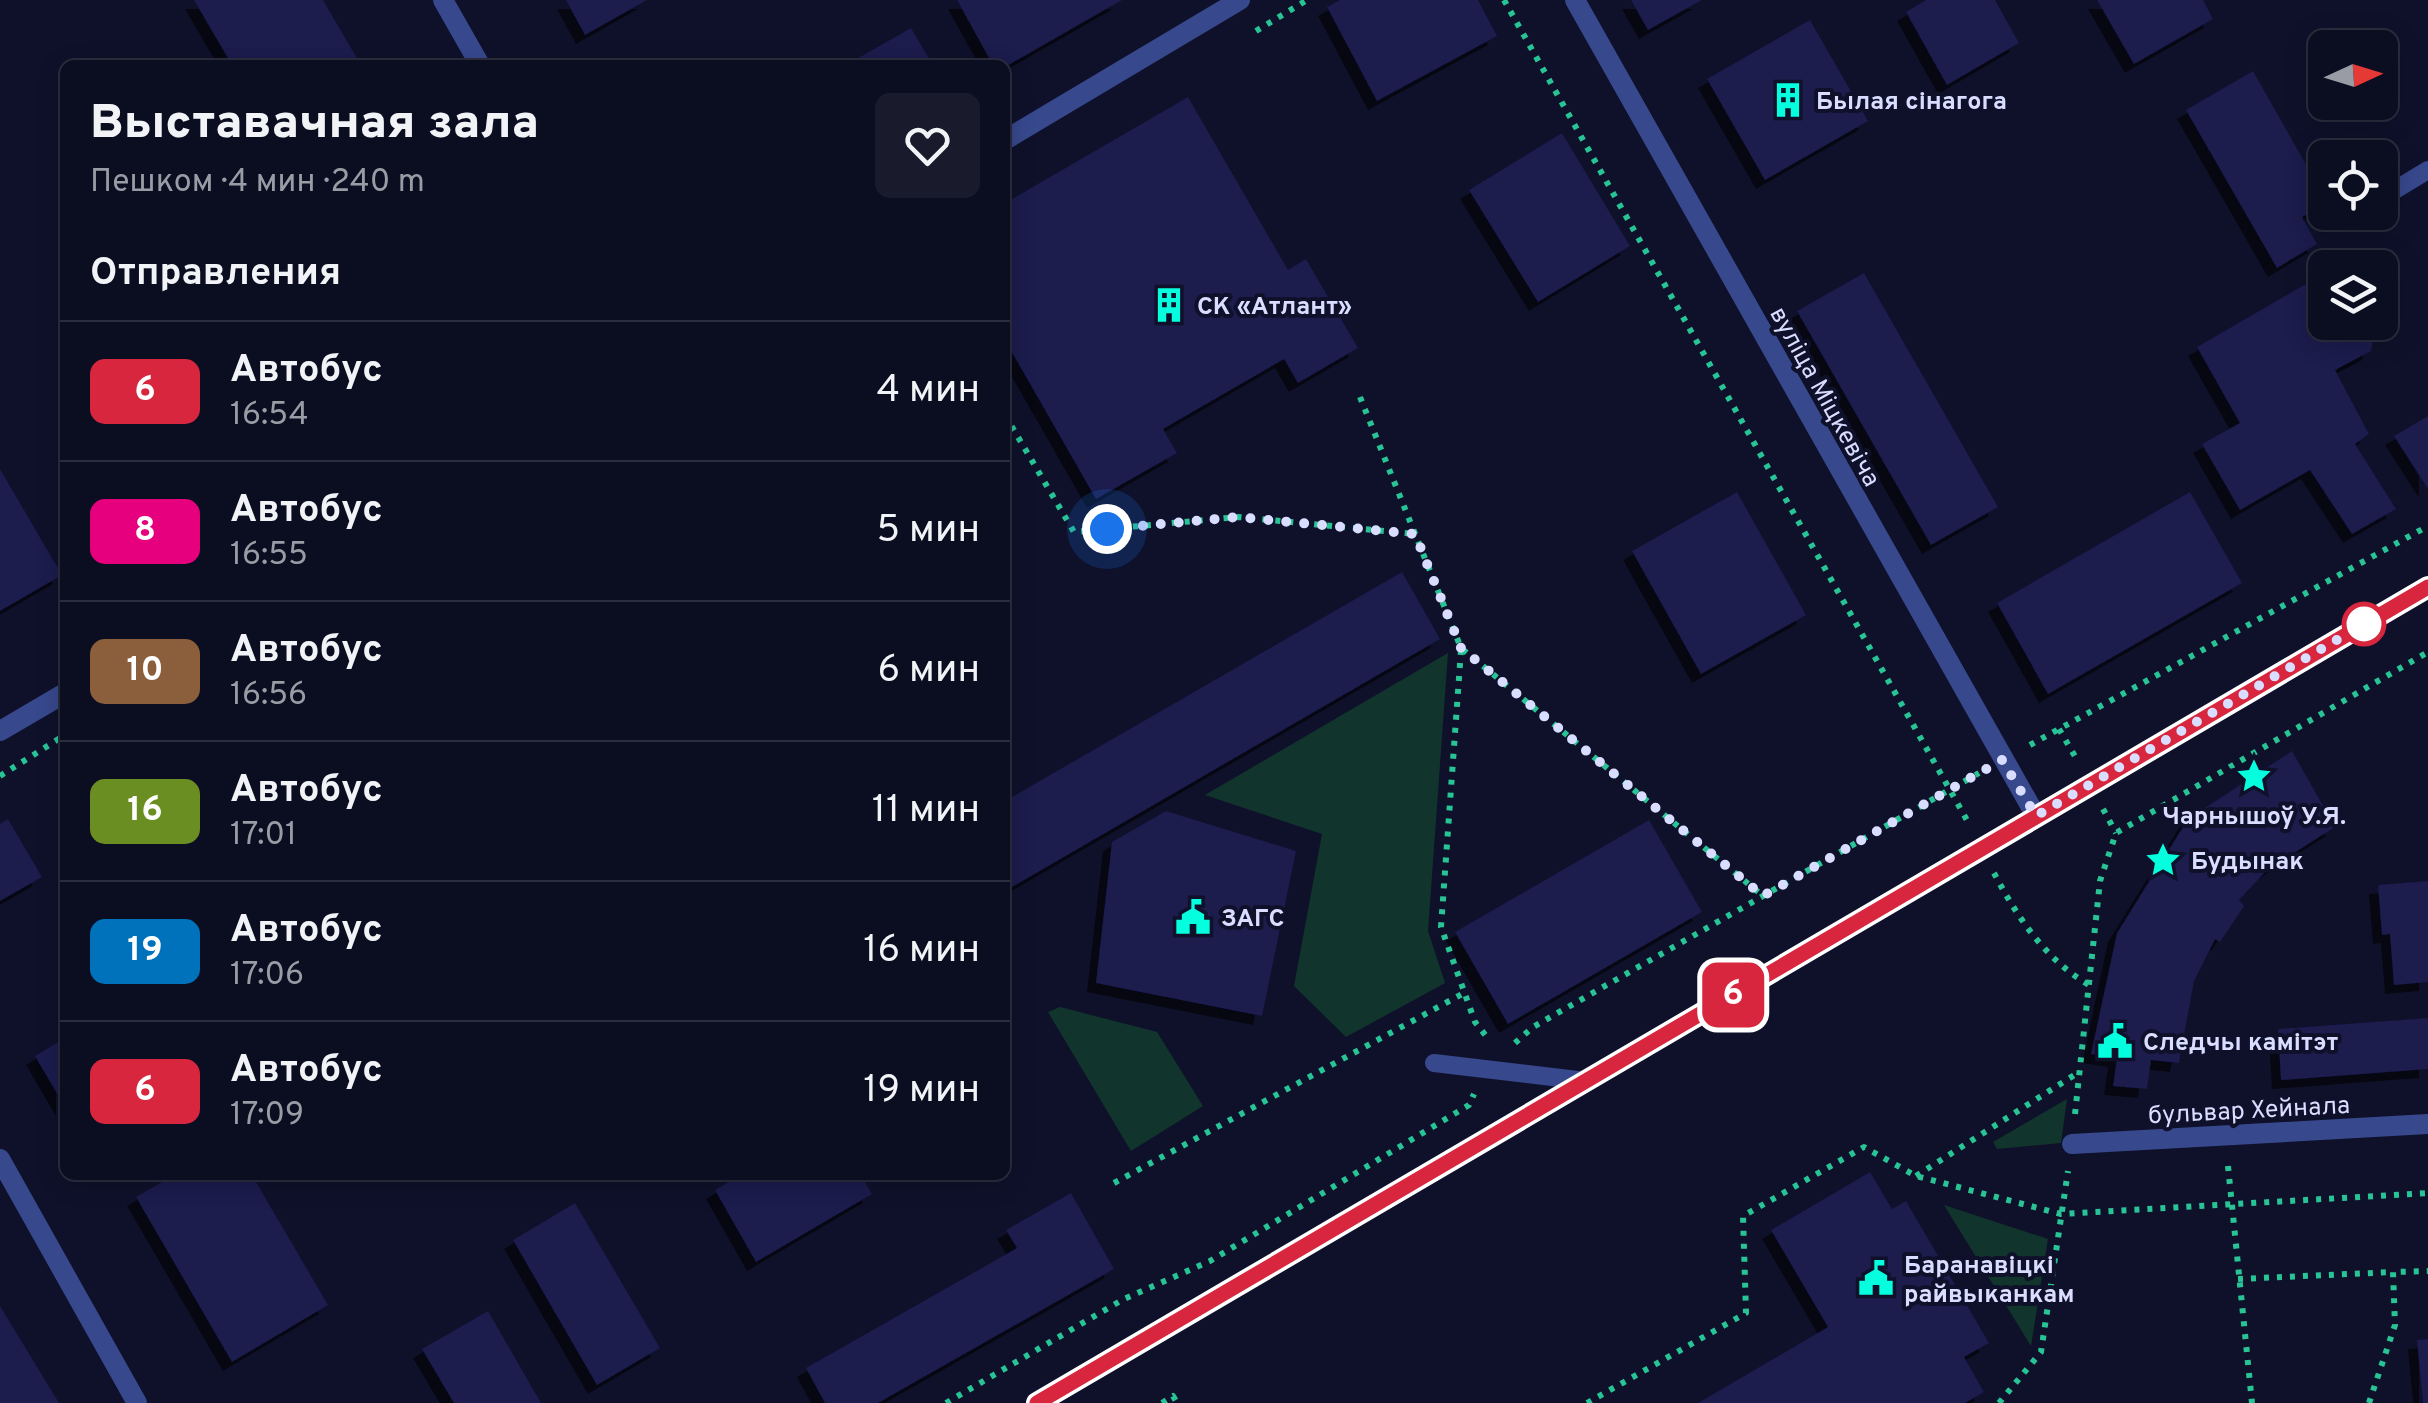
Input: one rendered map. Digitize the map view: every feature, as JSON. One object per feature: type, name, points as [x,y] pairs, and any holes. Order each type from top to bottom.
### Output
[{"type":"main road","points":[[1038,1403],[2428,587]]},
{"type":"street","points":[[443,0],[477,60]]},
{"type":"street","points":[[1010,137],[1240,0]]},
{"type":"street","name":"вуліца Міцкевіча","points":[[1575,0],[2036,816]]},
{"type":"street","points":[[0,731],[60,696]]},
{"type":"street","name":"бульвар Хейнала","points":[[2072,1144],[2428,1124]]},
{"type":"street","points":[[0,1158],[137,1403]]},
{"type":"lane","points":[[2398,188],[2428,170]]},
{"type":"lane","points":[[1434,1063],[1586,1081]]},
{"type":"path","points":[[1504,0],[1952,789],[2007,898],[2058,967],[2088,985]]},
{"type":"path","points":[[1360,397],[1461,648],[1442,927],[1475,1022],[1501,1055]]},
{"type":"path","points":[[1010,423],[1074,532],[1238,517],[1415,534]]},
{"type":"path","points":[[946,1403],[1122,1300],[1210,1261],[1469,1105],[1486,1069],[1533,1027],[2002,760],[2428,526]]},
{"type":"path","points":[[1461,648],[1763,896]]},
{"type":"path","points":[[1999,1403],[2041,1352],[2072,1144],[2100,881],[2116,833],[2428,652]]},
{"type":"path","points":[[0,776],[60,738]]},
{"type":"path","points":[[1114,1183],[1464,993]]},
{"type":"path","points":[[1916,1176],[2080,1072]]},
{"type":"path","points":[[2227,1135],[2229,1204],[2252,1403]]},
{"type":"path","points":[[1588,1403],[1746,1312],[1743,1216],[1864,1147],[1916,1176],[2061,1214],[2428,1193]]},
{"type":"path","points":[[2238,1280],[2428,1271]]},
{"type":"path","points":[[2369,1403],[2395,1325],[2393,1272]]},
{"type":"path","points":[[1162,1403],[1173,1396],[1177,1403]]},
{"type":"green space","points":[[1448,653],[1428,931],[1445,983],[1346,1037],[1294,986],[1322,834],[1205,795]]},
{"type":"green space","points":[[1060,1007],[1157,1032],[1203,1106],[1131,1151],[1048,1012]]},
{"type":"green space","points":[[2067,1099],[2061,1143],[1997,1149],[1993,1142]]},
{"type":"green space","points":[[1944,1205],[2048,1239],[2031,1346]]},
{"type":"building","points":[[194,0],[323,0],[358,60],[229,60]]},
{"type":"building","points":[[566,0],[647,0],[585,35]]},
{"type":"building","points":[[957,0],[1122,0],[1010,64],[1010,60],[990,60]]},
{"type":"building","points":[[1340,0],[1478,0],[1497,36],[1377,101],[1327,7]]},
{"type":"building","points":[[1631,0],[1702,0],[1648,30]]},
{"type":"building","points":[[1926,0],[1995,0],[2019,43],[1947,85],[1906,12]]},
{"type":"building","points":[[2097,0],[2203,0],[2213,19],[2134,64]]},
{"type":"building","name":"Былая сінагога","points":[[1810,20],[1868,121],[1765,180],[1707,79]]},
{"type":"building","points":[[911,28],[930,60],[855,60]]},
{"type":"building","points":[[2253,71],[2308,168],[2308,214],[2302,217],[2317,244],[2277,268],[2186,110]]},
{"type":"building","name":"СК «Атлант»","points":[[1188,97],[1288,270],[1306,259],[1358,348],[1298,383],[1284,359],[1163,429],[1177,453],[1096,499],[1010,349],[1010,200]]},
{"type":"building","points":[[1562,133],[1630,246],[1538,302],[1469,190]]},
{"type":"building","points":[[1864,273],[1998,507],[1931,545],[1797,311]]},
{"type":"building","points":[[2308,283],[2308,340],[2373,340],[2371,351],[2335,370],[2369,434],[2355,444],[2396,509],[2352,534],[2310,470],[2240,510],[2202,444],[2240,423],[2197,347]]},
{"type":"building","points":[[2428,416],[2428,489],[2394,436]]},
{"type":"building","points":[[0,469],[60,576],[0,611]]},
{"type":"building","points":[[1737,492],[1806,615],[1701,674],[1632,551]]},
{"type":"building","points":[[2190,492],[2242,583],[2048,694],[1997,603]]},
{"type":"building","points":[[1402,572],[1440,639],[1010,888],[1010,798]]},
{"type":"building","points":[[2292,751],[2335,827],[2267,870],[2239,900],[2244,906],[2220,942],[2215,939],[2194,981],[2179,1063],[2151,1060],[2147,1089],[2113,1086],[2117,1058],[2091,1054],[2117,933],[2188,819]]},
{"type":"building","name":"ЗАГС","points":[[1166,811],[1296,851],[1262,1016],[1096,983],[1112,842]]},
{"type":"building","points":[[8,819],[42,877],[0,901],[0,824]]},
{"type":"building","points":[[1649,820],[1702,912],[1508,1024],[1455,932]]},
{"type":"building","points":[[2428,881],[2428,982],[2394,985],[2390,934],[2382,935],[2378,885]]},
{"type":"building","points":[[2428,1018],[2428,1069],[2281,1080],[2278,1029]]},
{"type":"building","points":[[60,1041],[60,1098],[35,1056]]},
{"type":"building","name":"Баранавіцкі райвыканкам","points":[[1870,1172],[1892,1209],[1906,1201],[1989,1343],[1964,1357],[1984,1392],[1965,1403],[1698,1403],[1828,1327],[1771,1230]]},
{"type":"building","points":[[165,1180],[255,1180],[328,1305],[232,1362],[136,1197]]},
{"type":"building","points":[[732,1180],[864,1180],[872,1194],[756,1262],[715,1190]]},
{"type":"building","points":[[1071,1193],[1114,1269],[878,1403],[825,1403],[806,1368],[1017,1248],[1006,1230]]},
{"type":"building","points":[[575,1203],[660,1348],[597,1385],[513,1240]]},
{"type":"building","points":[[0,1306],[59,1403],[0,1403]]},
{"type":"building","points":[[488,1311],[541,1403],[454,1403],[422,1349]]},
{"type":"building","points":[[2428,1339],[2428,1403],[2423,1403],[2417,1340]]},
{"type":"bus line","name":"6","points":[[1037,1403],[2428,587]]},
{"type":"place","name":"Былая сінагога","points":[[1788,100]]},
{"type":"place","name":"СК «Атлант»","points":[[1169,305]]},
{"type":"place","name":"Чарнышоў У.Я.","points":[[2254,776]]},
{"type":"place","name":"Будынак","points":[[2163,860]]},
{"type":"place","name":"ЗАГС","points":[[1193,917]]},
{"type":"place","name":"Следчы камітэт","points":[[2115,1041]]},
{"type":"place","name":"Баранавіцкі райвыканкам","points":[[1876,1278]]},
{"type":"route","points":[[1107,529],[1238,517],[1415,534],[1461,648],[1763,896],[2002,760],[2036,816],[2364,624]]}]
